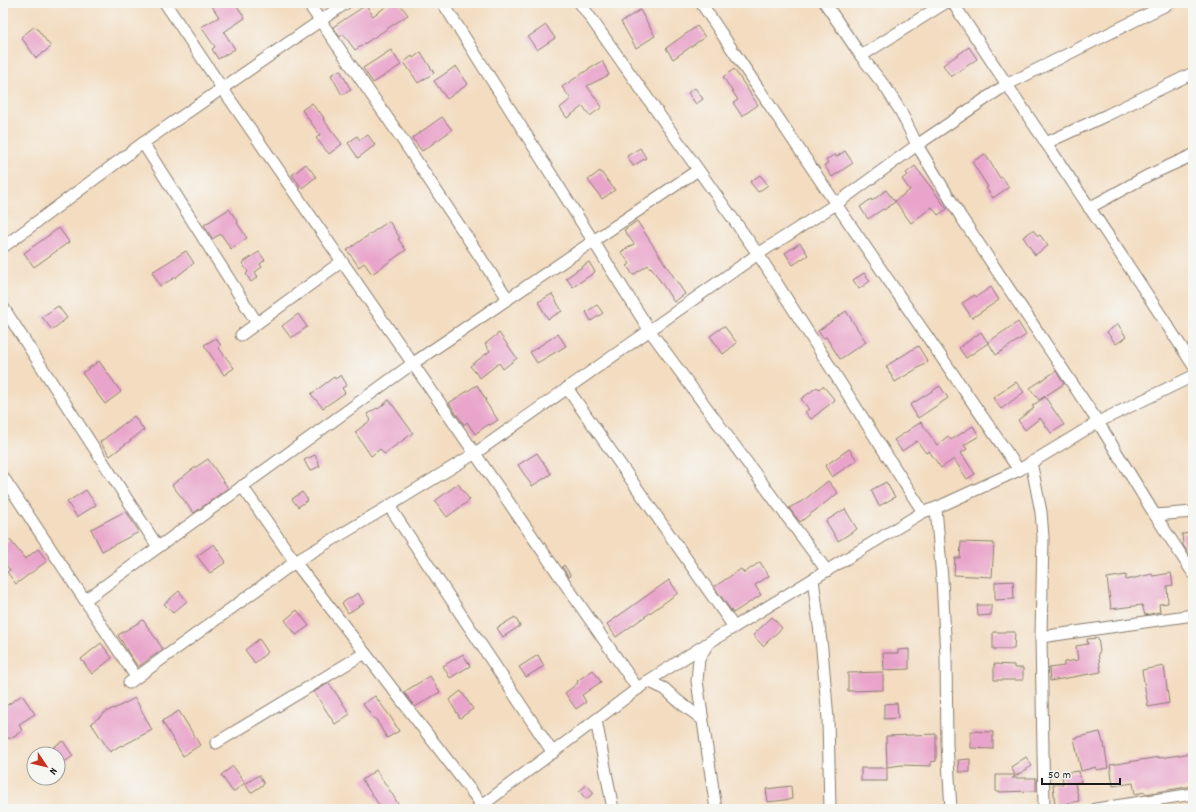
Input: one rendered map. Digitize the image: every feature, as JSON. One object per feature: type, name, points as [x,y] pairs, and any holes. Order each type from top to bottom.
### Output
[{"type":"street","points":[[165,3],[341,262],[638,689]]},
{"type":"street","points":[[308,3],[404,142],[508,299]]},
{"type":"street","points":[[3,247],[142,143],[346,3]]},
{"type":"street","points":[[443,3],[650,331],[827,570]]},
{"type":"street","points":[[580,3],[758,254],[924,512]]},
{"type":"street","points":[[701,3],[836,204],[1019,470]]},
{"type":"street","points":[[825,3],[861,56],[886,88],[901,112],[917,145],[961,217],[1098,422],[1155,515],[1193,572]]},
{"type":"street","points":[[861,56],[945,3]]},
{"type":"street","points":[[953,3],[1193,365]]},
{"type":"street","points":[[3,477],[85,600],[132,680],[295,562],[474,454],[758,254],[836,204],[917,145],[1006,85],[1170,3]]},
{"type":"street","points":[[1046,143],[1193,73]]},
{"type":"street","points":[[142,143],[257,323]]},
{"type":"street","points":[[1089,208],[1147,176],[1193,155]]},
{"type":"street","points":[[85,600],[412,364],[698,170]]},
{"type":"street","points":[[241,335],[341,262]]},
{"type":"street","points":[[3,306],[158,547]]},
{"type":"street","points":[[242,486],[295,562],[480,807],[648,682],[708,643],[827,570],[924,512],[1019,470],[1098,422],[1193,376]]},
{"type":"street","points":[[568,388],[734,628]]},
{"type":"street","points":[[1031,462],[1041,512],[1043,537],[1041,637],[1044,809]]},
{"type":"street","points":[[389,506],[553,753]]},
{"type":"street","points":[[936,508],[946,656],[947,745],[951,809]]},
{"type":"street","points":[[1155,515],[1193,512]]},
{"type":"street","points":[[813,579],[822,649],[828,719],[830,809]]},
{"type":"street","points":[[1041,637],[1193,615]]},
{"type":"street","points":[[708,643],[699,659],[697,681],[716,809]]},
{"type":"street","points":[[216,743],[365,653]]},
{"type":"street","points":[[648,682],[665,689],[702,719]]},
{"type":"street","points":[[596,720],[613,809]]},
{"type":"street","points":[[1096,809],[1193,794]]},
{"type":"building","points":[[210,3],[235,3],[245,18],[224,32],[235,49],[218,59],[212,49],[215,47],[201,27],[219,17]]},
{"type":"building","points":[[391,3],[399,3],[408,15],[355,50],[343,34],[340,37],[333,27],[366,5],[373,16]]},
{"type":"building","points":[[640,10],[655,36],[636,48],[621,22]]},
{"type":"building","points":[[546,25],[555,38],[537,50],[528,37]]},
{"type":"building","points":[[35,26],[51,47],[36,58],[21,37]]},
{"type":"building","points":[[697,26],[705,37],[673,59],[666,48]]},
{"type":"building","points":[[969,47],[977,59],[951,77],[943,65]]},
{"type":"building","points":[[391,50],[401,65],[373,83],[363,68]]},
{"type":"building","points":[[421,52],[434,73],[418,83],[404,62]]},
{"type":"building","points":[[602,61],[609,75],[587,86],[602,107],[590,116],[583,106],[567,118],[560,108],[571,99],[562,87],[589,68]]},
{"type":"building","points":[[456,66],[468,84],[447,99],[434,81]]},
{"type":"building","points":[[734,69],[758,105],[742,116],[733,103],[738,100],[723,77]]},
{"type":"building","points":[[340,70],[351,90],[342,95],[331,75]]},
{"type":"building","points":[[695,88],[703,99],[696,104],[688,93]]},
{"type":"building","points":[[312,103],[342,144],[329,154],[316,138],[320,135],[302,110]]},
{"type":"building","points":[[442,117],[452,130],[422,151],[412,138]]},
{"type":"building","points":[[368,135],[375,145],[358,158],[348,143],[357,136],[360,140]]},
{"type":"building","points":[[640,148],[646,158],[633,166],[627,156]]},
{"type":"building","points":[[845,151],[853,163],[832,177],[824,165],[828,163],[826,160],[835,154],[836,157]]},
{"type":"building","points":[[985,154],[1000,178],[1002,177],[1009,187],[993,198],[986,188],[988,187],[972,162]]},
{"type":"building","points":[[306,164],[316,177],[302,188],[292,175]]},
{"type":"building","points":[[915,166],[947,209],[938,215],[932,207],[911,223],[895,201],[910,190],[902,179],[908,175],[906,173]]},
{"type":"building","points":[[600,171],[615,190],[602,199],[588,180]]},
{"type":"building","points":[[760,175],[768,185],[758,192],[750,182]]},
{"type":"building","points":[[886,190],[895,202],[868,219],[860,207],[871,199],[872,201]]},
{"type":"building","points":[[229,209],[247,238],[231,249],[221,234],[212,239],[204,225]]},
{"type":"building","points":[[389,221],[400,238],[398,239],[406,250],[372,274],[364,263],[359,267],[347,250]]},
{"type":"building","points":[[637,221],[685,294],[674,302],[651,267],[650,268],[648,265],[633,275],[627,266],[630,264],[621,252],[634,244],[624,230]]},
{"type":"building","points":[[59,228],[69,242],[34,267],[24,253]]},
{"type":"building","points":[[1033,230],[1038,236],[1040,235],[1048,246],[1035,255],[1023,237]]},
{"type":"building","points":[[800,243],[808,255],[793,265],[785,253]]},
{"type":"building","points":[[186,251],[194,263],[176,277],[160,286],[152,272]]},
{"type":"building","points":[[259,252],[265,260],[260,264],[262,267],[255,272],[258,277],[251,282],[246,274],[248,272],[242,263]]},
{"type":"building","points":[[589,262],[595,272],[573,287],[566,278]]},
{"type":"building","points":[[864,273],[870,281],[859,289],[853,280]]},
{"type":"building","points":[[991,287],[999,300],[972,318],[962,303],[975,295],[976,297]]},
{"type":"building","points":[[552,294],[562,311],[548,319],[538,302]]},
{"type":"building","points":[[597,305],[603,313],[591,321],[586,312]]},
{"type":"building","points":[[58,306],[67,318],[52,330],[42,317]]},
{"type":"building","points":[[846,311],[866,342],[840,359],[826,337],[823,338],[818,331]]},
{"type":"building","points":[[298,314],[307,327],[291,338],[282,326]]},
{"type":"building","points":[[1018,322],[1026,335],[996,355],[988,342]]},
{"type":"building","points":[[1118,324],[1126,337],[1116,344],[1107,332]]},
{"type":"building","points":[[724,326],[737,343],[723,354],[710,336]]},
{"type":"building","points":[[981,332],[988,343],[966,358],[959,348]]},
{"type":"building","points":[[499,333],[517,358],[503,369],[499,363],[480,378],[470,366],[490,351],[485,344]]},
{"type":"building","points":[[558,334],[566,346],[537,363],[530,352]]},
{"type":"building","points":[[216,338],[221,346],[219,348],[234,368],[224,375],[204,345]]},
{"type":"building","points":[[918,346],[928,362],[895,382],[886,366]]},
{"type":"building","points":[[99,361],[121,392],[105,404],[82,373]]},
{"type":"building","points":[[1056,371],[1064,384],[1039,400],[1030,388]]},
{"type":"building","points":[[341,375],[347,385],[342,388],[345,393],[323,408],[311,394],[334,377],[335,379]]},
{"type":"building","points":[[1016,382],[1024,392],[1001,409],[993,398]]},
{"type":"building","points":[[477,385],[486,400],[485,401],[498,420],[490,425],[489,424],[475,434],[467,422],[464,425],[449,403]]},
{"type":"building","points":[[823,386],[835,400],[811,419],[805,412],[809,409],[801,399],[817,387],[819,389]]},
{"type":"building","points":[[940,386],[948,398],[918,418],[910,405]]},
{"type":"building","points":[[1045,397],[1064,425],[1051,433],[1040,418],[1025,430],[1018,420],[1034,408],[1032,406]]},
{"type":"building","points":[[389,400],[413,433],[384,454],[380,449],[371,456],[355,432],[371,420],[367,414],[377,408],[378,409]]},
{"type":"building","points":[[134,416],[144,430],[110,456],[100,442]]},
{"type":"building","points":[[921,422],[937,445],[948,436],[951,440],[973,426],[979,436],[964,445],[967,449],[961,453],[975,474],[967,479],[954,459],[941,468],[929,451],[926,453],[917,441],[902,451],[894,440]]},
{"type":"building","points":[[849,449],[857,460],[832,477],[825,466]]},
{"type":"building","points":[[537,453],[551,474],[532,486],[518,465]]},
{"type":"building","points":[[315,455],[320,466],[310,471],[304,460]]},
{"type":"building","points":[[208,459],[228,488],[194,513],[172,485]]},
{"type":"building","points":[[828,481],[838,493],[800,522],[789,508],[804,500]]},
{"type":"building","points":[[886,482],[895,497],[879,506],[871,490]]},
{"type":"building","points":[[458,484],[470,500],[447,517],[435,501]]},
{"type":"building","points":[[86,490],[96,505],[77,517],[67,502]]},
{"type":"building","points":[[302,492],[308,500],[298,507],[292,499]]},
{"type":"building","points":[[845,509],[857,529],[838,541],[826,521]]},
{"type":"building","points":[[126,511],[139,532],[102,551],[91,529]]},
{"type":"building","points":[[1193,533],[1192,559],[1183,545],[1182,534]]},
{"type":"building","points":[[10,540],[25,559],[38,549],[47,561],[16,584],[7,572],[10,570],[3,561],[3,546]]},
{"type":"building","points":[[961,542],[994,543],[992,577],[954,575],[955,558],[960,558]]},
{"type":"building","points":[[214,544],[226,562],[210,573],[197,556]]},
{"type":"building","points":[[760,562],[769,576],[755,585],[761,595],[733,613],[714,587],[741,569],[744,573]]},
{"type":"building","points":[[564,565],[571,576],[569,577],[562,567]]},
{"type":"building","points":[[1171,573],[1173,585],[1167,586],[1168,603],[1159,604],[1160,612],[1145,615],[1142,605],[1111,609],[1107,578],[1126,575],[1126,580],[1152,574],[1153,576]]},
{"type":"building","points":[[669,580],[678,593],[616,637],[607,624]]},
{"type":"building","points":[[1013,581],[1014,599],[995,600],[995,582]]},
{"type":"building","points":[[179,591],[187,601],[173,613],[164,604]]},
{"type":"building","points":[[358,593],[364,603],[348,613],[342,603]]},
{"type":"building","points":[[977,605],[991,605],[991,615],[978,616]]},
{"type":"building","points":[[297,610],[309,626],[296,635],[285,620]]},
{"type":"building","points":[[515,617],[520,626],[503,637],[497,628]]},
{"type":"building","points":[[772,617],[782,628],[763,646],[753,635]]},
{"type":"building","points":[[143,620],[163,649],[138,667],[118,635]]},
{"type":"building","points":[[993,632],[1015,632],[1014,649],[993,649]]},
{"type":"building","points":[[1098,638],[1100,652],[1098,653],[1101,672],[1050,681],[1049,668],[1064,666],[1064,662],[1078,660],[1076,646],[1088,644],[1087,639]]},
{"type":"building","points":[[259,639],[268,652],[255,663],[245,650]]},
{"type":"building","points":[[101,643],[112,658],[92,674],[81,659]]},
{"type":"building","points":[[909,649],[909,669],[884,670],[883,653],[898,653],[898,650]]},
{"type":"building","points":[[463,654],[470,666],[450,678],[443,666]]},
{"type":"building","points":[[538,655],[544,666],[526,677],[519,667]]},
{"type":"building","points":[[994,664],[1014,665],[1014,668],[1023,668],[1023,680],[994,680]]},
{"type":"building","points":[[1164,666],[1169,703],[1148,707],[1142,670]]},
{"type":"building","points":[[593,670],[601,682],[582,695],[586,702],[576,709],[565,693],[578,683],[577,681]]},
{"type":"building","points":[[883,672],[883,690],[848,691],[848,673]]},
{"type":"building","points":[[430,676],[440,692],[415,707],[404,692]]},
{"type":"building","points":[[329,683],[350,714],[335,724],[314,692]]},
{"type":"building","points":[[461,691],[473,709],[460,718],[449,700]]},
{"type":"building","points":[[22,695],[35,714],[19,724],[22,731],[9,739],[3,729],[3,708]]},
{"type":"building","points":[[375,696],[399,731],[387,738],[375,718],[374,719],[363,704]]},
{"type":"building","points":[[135,698],[152,730],[110,752],[91,723],[104,713]]},
{"type":"building","points":[[897,703],[898,718],[884,719],[884,704]]},
{"type":"building","points":[[179,711],[200,745],[183,756],[162,721]]},
{"type":"building","points":[[971,731],[993,732],[993,749],[971,748]]},
{"type":"building","points":[[1100,732],[1104,743],[1108,768],[1096,770],[1096,767],[1081,771],[1074,738]]},
{"type":"building","points":[[936,734],[936,761],[931,762],[931,766],[901,765],[887,767],[886,736]]},
{"type":"building","points":[[63,741],[73,756],[66,761],[66,746],[55,746]]},
{"type":"building","points":[[1193,753],[1193,786],[1145,794],[1145,792],[1135,794],[1133,783],[1113,786],[1110,765]]},
{"type":"building","points":[[1026,757],[1032,766],[1012,778],[1036,778],[1036,791],[996,792],[996,775],[1015,775],[1011,767]]},
{"type":"building","points":[[970,759],[970,772],[959,772],[958,760]]},
{"type":"building","points":[[233,766],[245,783],[233,792],[221,775]]},
{"type":"building","points":[[861,768],[887,768],[887,781],[861,781]]},
{"type":"building","points":[[376,770],[401,809],[382,809],[362,780]]},
{"type":"building","points":[[1079,771],[1081,782],[1075,783],[1079,801],[1055,806],[1053,784],[1063,784],[1062,773]]},
{"type":"building","points":[[259,775],[264,784],[251,793],[245,784]]},
{"type":"building","points":[[587,785],[594,793],[586,799],[579,791]]},
{"type":"building","points":[[791,786],[792,799],[768,802],[766,789]]}]
